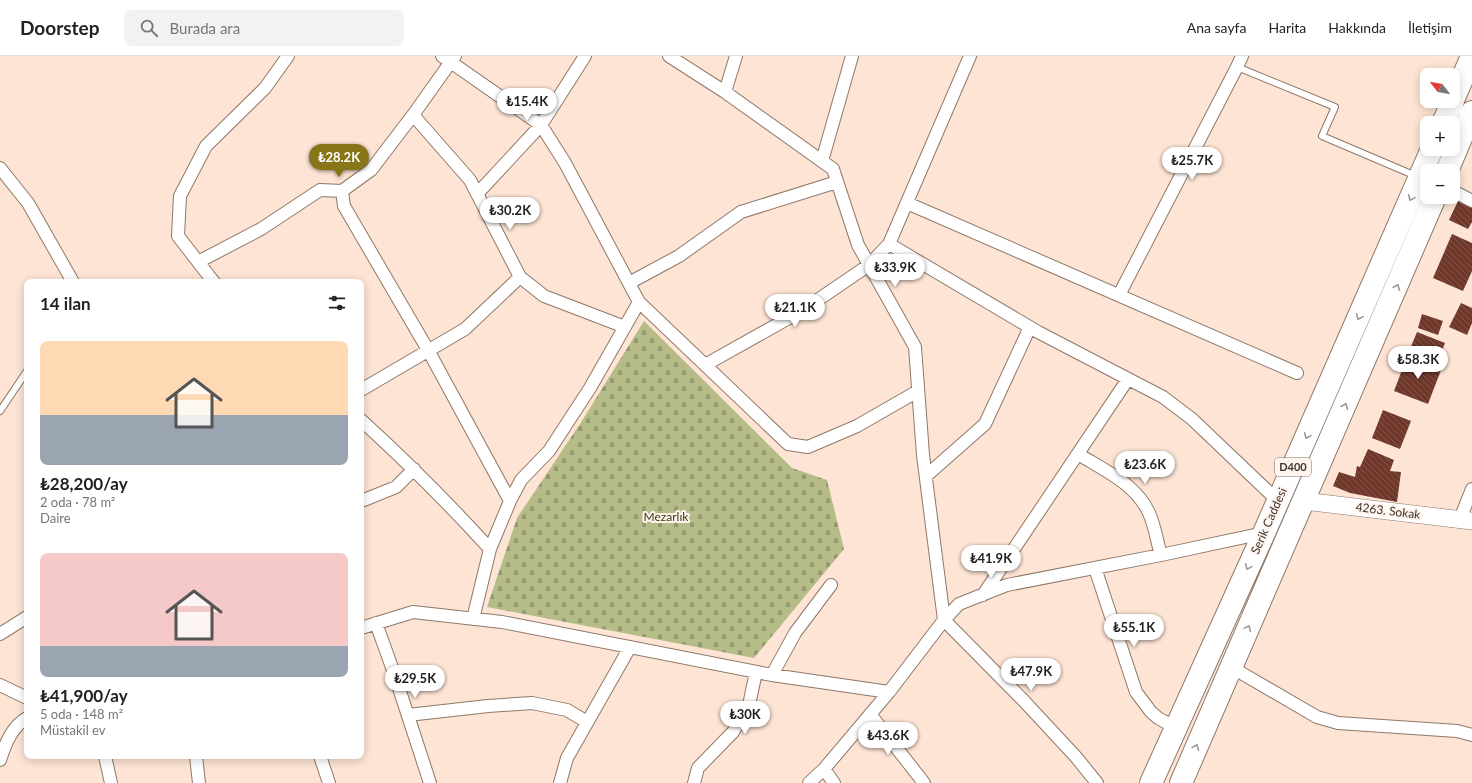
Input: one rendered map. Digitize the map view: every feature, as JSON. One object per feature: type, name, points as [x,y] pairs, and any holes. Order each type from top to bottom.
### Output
[{"type":"highway","points":[[1460,84],[1472,56]]},
{"type":"highway","points":[[1450,164],[1472,112]]},
{"type":"highway","name":"Serik Caddesi","points":[[1152,783],[1420,178]]},
{"type":"highway","name":"Serik Caddesi","points":[[1181,783],[1433,204]]},
{"type":"street","points":[[212,279],[178,236],[180,196],[206,146],[265,88],[288,56]]},
{"type":"street","points":[[477,194],[541,125],[585,56]]},
{"type":"street","points":[[669,56],[725,92],[833,169],[858,246],[915,347],[926,476],[944,620],[1076,757],[1097,783]]},
{"type":"street","points":[[725,92],[736,56]]},
{"type":"street","points":[[822,161],[852,56]]},
{"type":"street","points":[[705,365],[803,310],[869,264],[889,244],[970,56]]},
{"type":"street","points":[[198,262],[261,229],[320,190],[342,191],[371,170],[413,115],[449,58],[541,125],[565,163],[639,302],[788,444],[808,447],[857,426],[918,391]]},
{"type":"street","points":[[1118,295],[1239,62]]},
{"type":"street","points":[[413,115],[470,180],[520,277],[544,296],[625,326]]},
{"type":"street","points":[[0,168],[28,203],[71,279]]},
{"type":"street","points":[[629,283],[679,256],[741,212],[837,182]]},
{"type":"street","points":[[342,191],[344,206],[428,350],[510,501]]},
{"type":"street","points":[[1460,194],[1472,201]]},
{"type":"street","points":[[907,203],[1297,372]]},
{"type":"street","points":[[889,244],[1030,327],[1163,397],[1192,420],[1278,501]]},
{"type":"street","points":[[364,388],[465,329],[520,277]]},
{"type":"street","points":[[474,619],[490,549],[510,501],[521,480],[549,451],[590,388],[639,302]]},
{"type":"street","points":[[926,476],[985,424],[1030,327]]},
{"type":"street","points":[[983,595],[1128,379]]},
{"type":"street","points":[[364,423],[452,507],[490,549]]},
{"type":"street","points":[[1078,454],[1122,480],[1141,499],[1150,514],[1161,555]]},
{"type":"street","points":[[364,500],[396,487],[414,469]]},
{"type":"street","points":[[1466,520],[1472,489]]},
{"type":"street","name":"4263. Sokak","points":[[1304,501],[1466,520]]},
{"type":"street","points":[[809,783],[824,769],[889,692],[944,620],[959,604],[1008,585],[1264,533]]},
{"type":"street","points":[[1095,568],[1136,692],[1151,712],[1158,718],[1176,728]]},
{"type":"street","points":[[772,675],[795,633],[831,586]]},
{"type":"street","points":[[364,627],[413,612],[502,622],[772,675],[889,692]]},
{"type":"street","points":[[0,634],[24,619]]},
{"type":"street","points":[[376,623],[430,783]]},
{"type":"street","points":[[560,783],[568,758],[630,647]]},
{"type":"street","points":[[1231,667],[1317,717],[1338,723],[1457,731],[1472,735]]},
{"type":"street","points":[[694,783],[698,768],[733,732],[749,705],[756,672]]},
{"type":"street","points":[[0,685],[24,697]]},
{"type":"street","points":[[408,715],[488,706],[532,703],[567,710],[587,722]]},
{"type":"street","points":[[870,714],[924,783]]},
{"type":"street","points":[[0,760],[6,742],[24,720]]},
{"type":"street","points":[[106,759],[111,783]]},
{"type":"street","points":[[196,759],[199,783]]},
{"type":"street","points":[[321,759],[329,783]]},
{"type":"street","points":[[824,769],[834,783]]},
{"type":"lane","points":[[1239,62],[1335,107],[1322,136],[1420,178]]},
{"type":"lane","points":[[0,411],[24,381]]},
{"type":"green space","name":"Mezarlık","points":[[644,321],[792,468],[827,480],[844,549],[754,658],[487,607],[517,518],[580,424]]},
{"type":"building","points":[[1460,202],[1472,208],[1472,222],[1468,229],[1449,220],[1457,204],[1460,204]]},
{"type":"building","points":[[1452,234],[1472,243],[1472,271],[1463,291],[1433,278]]},
{"type":"building","points":[[1461,303],[1472,308],[1472,323],[1467,335],[1449,327]]},
{"type":"building","points":[[1422,314],[1443,321],[1438,335],[1418,328]]},
{"type":"building","points":[[1417,332],[1445,343],[1438,360],[1410,349]]},
{"type":"building","points":[[1407,357],[1441,370],[1428,404],[1394,391]]},
{"type":"building","points":[[1383,410],[1411,421],[1400,449],[1372,438]]},
{"type":"building","points":[[1368,449],[1394,460],[1390,471],[1401,472],[1397,502],[1350,493],[1333,486],[1339,472],[1355,477],[1357,466],[1360,467]]}]
